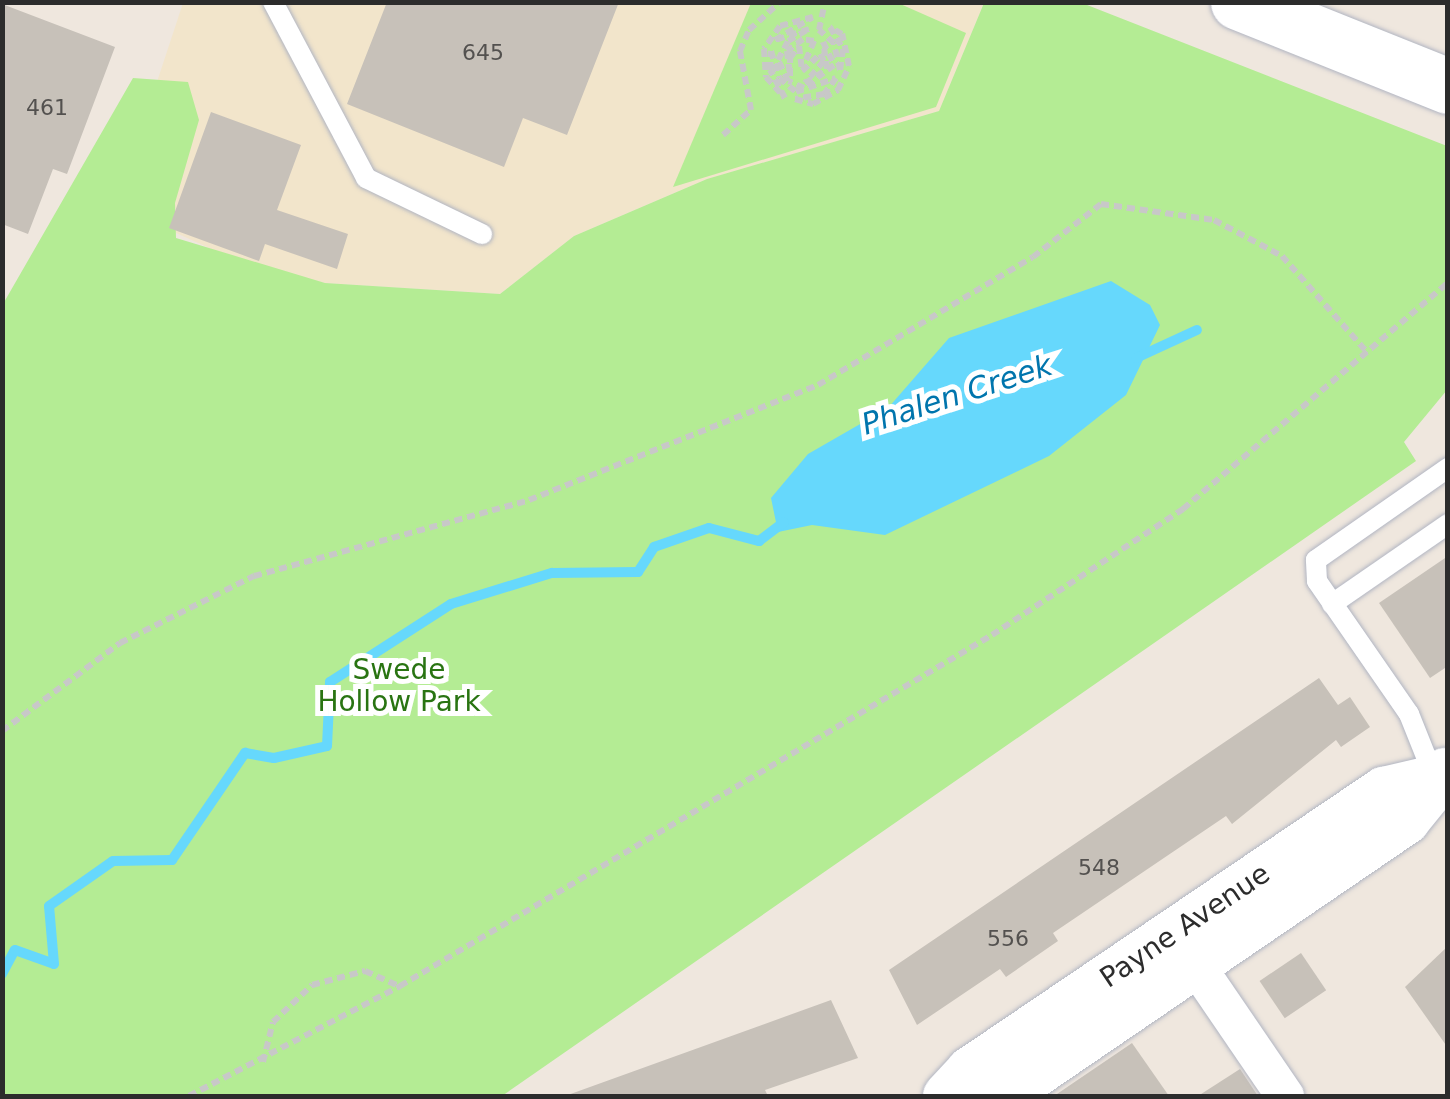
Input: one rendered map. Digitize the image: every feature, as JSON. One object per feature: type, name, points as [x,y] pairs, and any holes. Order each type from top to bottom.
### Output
[{"type":"main road","points":[[1238,2],[1448,86]]},
{"type":"street","name":"Payne Avenue","points":[[1002,1096],[1406,820],[1444,784]]},
{"type":"street","name":"Payne Avenue","points":[[947,1096],[970,1072],[1384,791],[1444,784]]},
{"type":"street","points":[[1195,964],[1286,1096]]},
{"type":"lane","points":[[272,2],[366,178],[482,234]]},
{"type":"lane","points":[[1444,784],[1409,714],[1332,604],[1316,560],[1448,468]]},
{"type":"lane","points":[[1332,604],[1448,524]]},
{"type":"path","points":[[723,135],[751,110],[740,62],[749,30],[780,2]]},
{"type":"path","points":[[806,60],[814,41],[803,39],[787,51],[790,76],[792,52],[799,46],[802,71],[820,54],[824,61],[805,82],[827,68],[823,42],[834,65],[804,88],[788,81],[778,60],[788,40],[809,29],[774,40],[813,17],[780,26],[764,49],[766,77],[784,98],[771,76],[771,51],[778,78],[796,92],[836,78],[824,94],[795,99],[805,104],[829,98],[849,66],[842,34],[830,27],[843,48],[840,70],[834,42],[820,30],[825,2]]},
{"type":"path","points":[[2,731],[120,643],[254,576],[529,500],[818,384],[1033,257],[1101,204],[1214,220],[1282,256],[1367,352]]},
{"type":"path","points":[[189,1096],[263,1062],[400,986],[1040,604],[1183,509],[1448,283]]},
{"type":"path","points":[[263,1062],[272,1022],[312,985],[365,971],[400,986]]},
{"type":"shaded area","points":[[183,3],[984,3],[939,111],[707,179],[574,236],[500,294],[325,283],[245,264],[116,206]]},
{"type":"green space","points":[[751,3],[898,3],[966,33],[936,107],[673,187]]},
{"type":"green space","name":"Swede Hollow Park","points":[[984,3],[1082,3],[1447,146],[1447,390],[1404,442],[1416,461],[502,1096],[3,1096],[3,304],[133,78],[188,82],[199,120],[175,203],[176,238],[325,283],[500,294],[574,236],[707,179],[939,111]]},
{"type":"water","points":[[1111,281],[1150,305],[1160,325],[1126,395],[1049,456],[885,535],[812,525],[778,532],[771,498],[808,454],[888,408],[949,338]]},
{"type":"building","points":[[387,2],[619,2],[567,135],[523,118],[504,167],[347,104]]},
{"type":"building","points":[[2,4],[115,47],[67,174],[53,169],[28,234],[2,224]]},
{"type":"building","points":[[211,112],[301,145],[277,210],[348,234],[337,269],[265,244],[259,261],[169,228]]},
{"type":"building","points":[[1448,556],[1448,666],[1430,678],[1379,603]]},
{"type":"building","points":[[1319,678],[1338,705],[1350,697],[1370,727],[1341,747],[1336,740],[1232,824],[1226,816],[1053,933],[1058,941],[1006,977],[1000,969],[917,1025],[889,970]]},
{"type":"building","points":[[1448,946],[1448,1048],[1405,987]]},
{"type":"building","points":[[1301,953],[1326,990],[1285,1018],[1260,981]]},
{"type":"building","points":[[831,1000],[858,1058],[765,1090],[768,1096],[565,1096]]},
{"type":"building","points":[[1132,1043],[1169,1096],[1054,1096]]},
{"type":"building","points":[[1240,1069],[1258,1096],[1198,1096]]},
{"type":"waterway","name":"Phalen Creek","points":[[1136,358],[1197,330]]},
{"type":"waterway","name":"Phalen Creek","points":[[2,974],[15,950],[54,964],[49,906],[113,861],[172,860],[245,753],[274,758],[327,746],[330,682],[451,604],[552,573],[638,572],[654,547],[709,528],[759,541],[784,522]]}]
